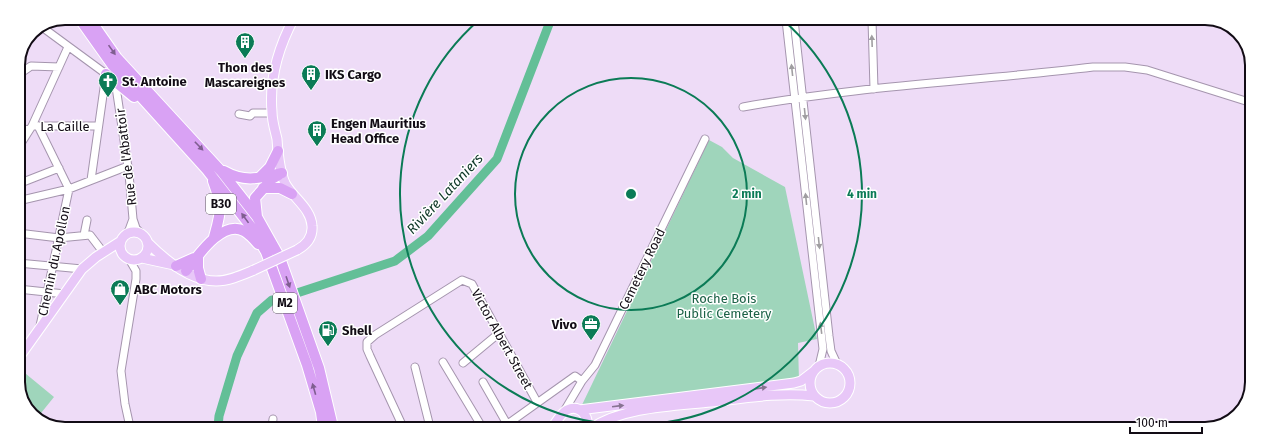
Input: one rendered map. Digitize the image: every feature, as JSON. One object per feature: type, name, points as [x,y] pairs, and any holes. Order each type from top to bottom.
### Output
[{"type":"highway","name":"M2","points":[[84,25],[114,66],[173,131],[215,171],[252,228],[266,252],[307,365],[321,412],[322,422]]},
{"type":"highway","name":"M2","points":[[94,25],[122,63],[257,218],[280,258],[320,368],[332,422]]},
{"type":"highway","points":[[106,74],[173,131]]},
{"type":"highway","points":[[260,177],[274,161],[278,151]]},
{"type":"highway","name":"B30","points":[[214,237],[219,222],[221,206],[215,171],[246,180],[260,177]]},
{"type":"highway","points":[[260,177],[282,173]]},
{"type":"highway","points":[[257,218],[256,198],[263,188],[282,173]]},
{"type":"highway","points":[[263,188],[280,188],[292,194]]},
{"type":"highway","name":"B30","points":[[214,237],[230,230],[243,230],[266,252]]},
{"type":"highway","points":[[186,271],[214,237]]},
{"type":"highway","points":[[176,265],[198,256]]},
{"type":"highway","points":[[198,256],[201,279]]},
{"type":"main road","points":[[25,350],[82,269],[104,251],[135,232],[176,265],[201,279],[215,281],[228,280],[254,270],[297,250],[308,242],[312,234],[312,225],[306,209],[292,194],[282,173],[272,113],[271,90],[273,75],[285,36],[290,25]]},
{"type":"main road","points":[[123,239],[120,247],[126,256]]},
{"type":"main road","points":[[141,258],[147,251],[145,239]]},
{"type":"main road","points":[[104,251],[176,265]]},
{"type":"main road","points":[[557,422],[562,415],[572,409],[578,410],[788,384],[801,381],[816,369],[831,363],[837,364],[847,372],[850,379],[848,392],[844,398],[831,403],[824,402],[814,396],[791,394],[760,396],[639,411],[602,422]]},
{"type":"main road","points":[[814,396],[810,383],[816,369]]},
{"type":"main road","points":[[578,410],[587,419],[587,422]]},
{"type":"main road","points":[[561,422],[562,415]]},
{"type":"street","points":[[787,25],[823,349],[816,369]]},
{"type":"street","points":[[795,25],[829,336],[831,351],[837,364]]},
{"type":"street","points":[[872,25],[874,89]]},
{"type":"street","name":"Rue de l'Abattoir","points":[[46,30],[106,74],[114,83],[118,92],[128,166],[133,219],[136,228],[145,239]]},
{"type":"street","points":[[25,138],[32,127],[68,47]]},
{"type":"street","points":[[25,70],[31,66],[59,67]]},
{"type":"street","points":[[743,107],[803,96],[1093,67],[1125,67],[1147,70],[1245,101]]},
{"type":"street","points":[[91,180],[106,74]]},
{"type":"street","points":[[239,114],[250,116],[254,113],[272,113]]},
{"type":"street","name":"La Caille","points":[[25,127],[98,126]]},
{"type":"street","points":[[32,127],[59,168],[69,189]]},
{"type":"street","name":"Cemetery Road","points":[[562,415],[582,381],[595,365],[706,139]]},
{"type":"street","points":[[25,199],[69,189],[128,166]]},
{"type":"street","points":[[25,181],[59,168]]},
{"type":"street","name":"Chemin du Apollon","points":[[38,332],[69,189]]},
{"type":"street","name":"Rue de l'Abattoir","points":[[123,239],[130,230],[133,219]]},
{"type":"street","points":[[84,235],[87,220]]},
{"type":"street","points":[[25,234],[59,238],[90,235],[94,237],[104,251]]},
{"type":"street","points":[[126,256],[136,272],[136,279]]},
{"type":"street","points":[[129,422],[121,371],[136,279],[141,258]]},
{"type":"street","points":[[25,264],[82,269]]},
{"type":"street","name":"Victor Albert Street","points":[[401,422],[367,349],[369,340],[462,280],[472,284],[498,334],[537,402]]},
{"type":"street","points":[[25,290],[65,294]]},
{"type":"street","points":[[463,362],[498,334]]},
{"type":"street","points":[[25,343],[30,343]]},
{"type":"street","points":[[442,362],[478,422]]},
{"type":"street","points":[[415,367],[429,422]]},
{"type":"street","points":[[510,422],[575,376],[582,381]]},
{"type":"street","points":[[483,382],[502,422]]},
{"type":"street","points":[[573,395],[578,410]]},
{"type":"green space","name":"Roche Bois Public Cemetery","points":[[709,140],[722,147],[733,158],[785,187],[817,339],[798,343],[799,381],[581,407]]},
{"type":"green space","points":[[25,373],[54,397],[41,414],[30,402],[27,395]]},
{"type":"waterway","name":"Rivière Lataniers","points":[[297,293],[395,261],[428,236],[497,159],[549,25]]},
{"type":"waterway","name":"Rivière Lataniers","points":[[218,422],[237,356],[257,313],[272,300]]},
{"type":"place","name":"Thon des Mascareignes","points":[[245,59]]},
{"type":"place","name":"IKS Cargo","points":[[311,91]]},
{"type":"place","name":"St. Antoine","points":[[108,98]]},
{"type":"place","name":"Engen Mauritius Head Office","points":[[317,147]]},
{"type":"place","name":"ABC Motors","points":[[120,306]]},
{"type":"place","name":"Vivo","points":[[591,341]]},
{"type":"place","name":"Shell","points":[[328,347]]}]
